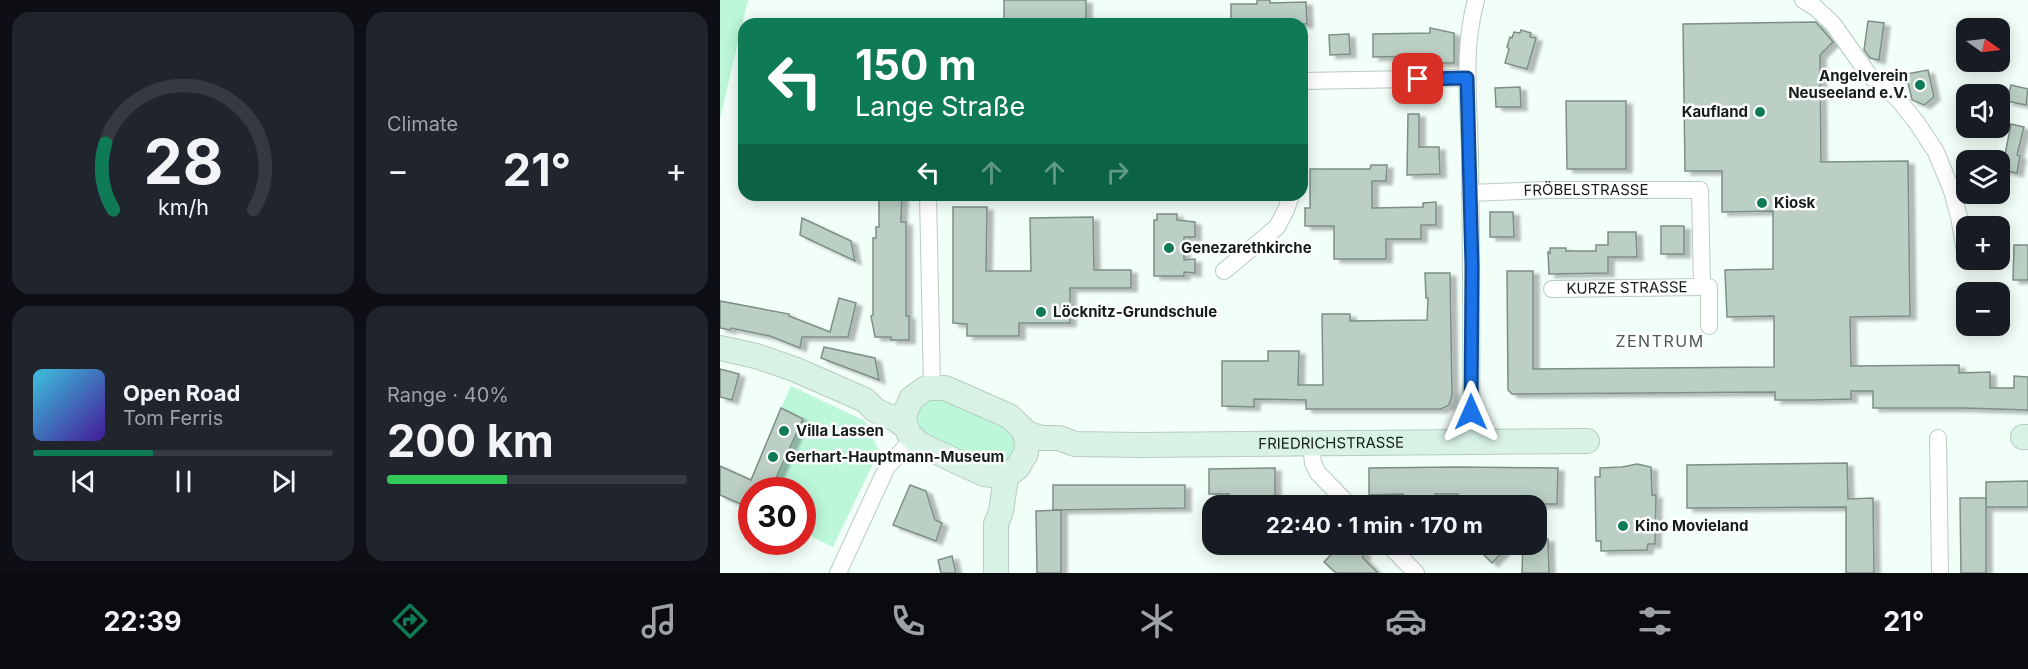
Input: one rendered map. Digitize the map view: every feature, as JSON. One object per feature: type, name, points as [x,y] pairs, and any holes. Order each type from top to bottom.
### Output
[{"type":"main road","points":[[720,348],[764,358],[865,400],[875,410],[896,419],[924,447],[983,473],[990,511],[996,524]]},
{"type":"main road","points":[[909,432],[905,413],[911,400],[921,390],[932,387],[952,389],[1009,416],[1020,425],[1025,433],[1027,446],[1005,482],[1001,511],[996,524],[996,573]]},
{"type":"main road","points":[[865,400],[876,398],[899,402],[911,400]]},
{"type":"main road","name":"FRIEDRICHSTRASSE","points":[[1025,433],[1042,438],[1059,438],[1075,444],[1587,441]]},
{"type":"main road","name":"FRIEDRICHSTRASSE","points":[[983,473],[997,476],[1038,454],[1062,450],[1075,444]]},
{"type":"street","points":[[1471,443],[1467,78],[1471,16],[1476,0]]},
{"type":"street","points":[[1803,0],[1816,8],[1833,24],[1869,75],[1897,98],[1917,123],[1936,152],[1952,191],[1959,216]]},
{"type":"street","points":[[1308,81],[1467,78]]},
{"type":"street","name":"FRÖBELSTRASSE","points":[[1470,193],[1546,190],[1700,190],[1702,287]]},
{"type":"street","points":[[928,201],[932,387]]},
{"type":"street","points":[[1224,271],[1277,227],[1288,201]]},
{"type":"street","points":[[1702,287],[1709,287],[1709,326]]},
{"type":"street","name":"KURZE STRASSE","points":[[1552,289],[1702,287]]},
{"type":"street","points":[[838,573],[887,467],[909,432]]},
{"type":"street","points":[[1938,438],[1940,573]]},
{"type":"street","points":[[1311,443],[1313,463],[1318,473],[1339,495]]},
{"type":"street","points":[[1399,555],[1416,573]]},
{"type":"green space","points":[[720,0],[748,0],[744,18],[738,18],[738,42],[720,118]]},
{"type":"green space","points":[[791,386],[865,421],[879,451],[833,547],[816,538],[816,477],[777,477],[803,419],[781,408]]},
{"type":"green space","points":[[930,397],[948,398],[1016,433],[1017,456],[999,467],[930,441],[915,425],[917,409]]},
{"type":"building","points":[[1004,0],[1086,0],[1086,18],[1004,18]]},
{"type":"building","points":[[1257,0],[1270,0],[1270,3],[1306,2],[1307,18],[1231,18],[1231,4],[1257,4]]},
{"type":"building","points":[[1868,21],[1884,23],[1879,60],[1870,58],[1864,50]]},
{"type":"building","points":[[1816,22],[1833,42],[1820,55],[1821,162],[1908,161],[1910,316],[1850,317],[1851,366],[1959,365],[1959,373],[1990,372],[1990,388],[2014,388],[2014,376],[2028,377],[2028,410],[1873,408],[1873,391],[1851,391],[1851,399],[1813,400],[1775,400],[1775,392],[1512,394],[1508,390],[1507,271],[1533,271],[1533,369],[1774,367],[1774,316],[1727,317],[1725,270],[1773,269],[1773,211],[1722,212],[1722,171],[1685,171],[1683,24]]},
{"type":"building","points":[[1430,28],[1454,33],[1454,63],[1430,63],[1430,56],[1373,57],[1373,34],[1430,33]]},
{"type":"building","points":[[1521,30],[1531,33],[1530,37],[1536,38],[1527,69],[1505,63],[1510,37],[1512,38],[1514,32],[1520,33]]},
{"type":"building","points":[[1349,34],[1350,54],[1330,55],[1329,35]]},
{"type":"building","name":"Angelverein Neuseeland e.V.","points":[[1928,70],[1934,97],[1924,105],[1912,100],[1906,74]]},
{"type":"building","points":[[2011,85],[2028,89],[2026,105],[2010,102]]},
{"type":"building","points":[[1520,87],[1521,107],[1496,107],[1495,88]]},
{"type":"building","points":[[1566,101],[1626,101],[1626,169],[1567,169]]},
{"type":"building","points":[[1408,114],[1419,114],[1419,147],[1439,147],[1440,174],[1407,175]]},
{"type":"building","points":[[2011,124],[2024,127],[2017,155],[2020,156],[2017,173],[2010,172],[2010,150],[2006,150]]},
{"type":"building","points":[[1371,165],[1387,165],[1386,181],[1372,181],[1372,208],[1423,207],[1423,203],[1436,202],[1436,225],[1421,225],[1421,239],[1386,239],[1386,259],[1334,259],[1334,226],[1305,226],[1305,208],[1310,208],[1310,169],[1370,169]]},
{"type":"building","points":[[879,201],[902,201],[901,222],[906,222],[906,316],[909,316],[909,340],[875,337],[871,316],[873,315],[873,238],[876,238],[876,227],[879,227]]},
{"type":"building","points":[[953,207],[987,207],[986,271],[1031,271],[1030,218],[1093,217],[1094,270],[1131,270],[1131,288],[1070,288],[1070,323],[1019,323],[1019,336],[967,336],[967,324],[953,323]]},
{"type":"building","points":[[1490,212],[1513,212],[1514,237],[1490,237]]},
{"type":"building","name":"Genezarethkirche","points":[[1157,214],[1177,214],[1177,220],[1195,222],[1195,237],[1184,237],[1184,260],[1195,259],[1195,273],[1184,272],[1184,276],[1154,276],[1154,220],[1157,220]]},
{"type":"building","points":[[802,218],[851,241],[855,261],[800,235]]},
{"type":"building","points":[[1661,226],[1684,226],[1684,254],[1661,254]]},
{"type":"building","points":[[1608,232],[1636,232],[1637,257],[1608,257],[1608,273],[1549,274],[1548,252],[1550,253],[1550,248],[1566,248],[1566,251],[1596,251],[1596,245],[1608,245]]},
{"type":"building","points":[[2014,245],[2028,245],[2028,280],[2013,280]]},
{"type":"building","points":[[1425,273],[1450,273],[1452,395],[1449,405],[1441,409],[1306,409],[1306,400],[1254,399],[1254,407],[1222,406],[1222,361],[1268,361],[1268,351],[1299,351],[1298,385],[1323,385],[1322,314],[1350,314],[1350,321],[1427,320],[1428,298],[1426,298]]},
{"type":"building","points":[[839,298],[856,303],[848,337],[802,337],[800,348],[770,336],[720,328],[720,301],[789,314],[789,316],[830,332]]},
{"type":"building","points":[[824,347],[875,358],[879,380],[821,358]]},
{"type":"building","points":[[720,369],[739,374],[732,400],[720,397]]},
{"type":"building","points":[[781,408],[803,419],[776,477],[752,477]]},
{"type":"building","points":[[1847,463],[1848,499],[1873,498],[1874,573],[1846,573],[1846,507],[1687,508],[1687,465]]},
{"type":"building","points":[[1637,464],[1651,467],[1652,495],[1656,495],[1655,544],[1648,544],[1647,550],[1601,551],[1601,541],[1596,541],[1595,477],[1600,477],[1600,468]]},
{"type":"building","points":[[720,466],[744,477],[738,477],[738,503],[720,495]]},
{"type":"building","points":[[1275,468],[1275,495],[1209,494],[1209,469]]},
{"type":"building","points":[[1369,468],[1558,468],[1557,504],[1547,504],[1547,495],[1369,495]]},
{"type":"building","points":[[2028,481],[2028,507],[1986,507],[1986,482]]},
{"type":"building","points":[[910,485],[926,491],[935,520],[942,523],[936,541],[893,525]]},
{"type":"building","points":[[1053,485],[1185,485],[1185,508],[1053,510]]},
{"type":"building","points":[[1960,498],[1986,498],[1986,573],[1961,573]]},
{"type":"building","points":[[1061,510],[1061,573],[1037,573],[1036,511]]},
{"type":"building","points":[[1548,539],[1549,573],[1522,573],[1523,555],[1547,555]]},
{"type":"building","points":[[1331,555],[1364,555],[1362,557],[1378,573],[1336,573],[1324,562]]},
{"type":"building","points":[[1484,555],[1500,555],[1492,563]]},
{"type":"building","points":[[952,556],[956,573],[941,573],[938,560]]},
{"type":"place","name":"Angelverein Neuseeland e.V.","points":[[1920,85]]},
{"type":"place","name":"Kaufland","points":[[1760,112]]},
{"type":"place","name":"Kiosk","points":[[1762,203]]},
{"type":"place","name":"Genezarethkirche","points":[[1169,248]]},
{"type":"place","name":"Löcknitz-Grundschule","points":[[1041,312]]},
{"type":"place","name":"Villa Lassen","points":[[784,431]]},
{"type":"place","name":"Gerhart-Hauptmann-Museum","points":[[773,457]]},
{"type":"place","name":"Kino Movieland","points":[[1623,526]]},
{"type":"district","name":"ZENTRUM","points":[[1660,341]]},
{"type":"route","points":[[1418,79],[1467,78],[1472,266],[1471,412]]}]
